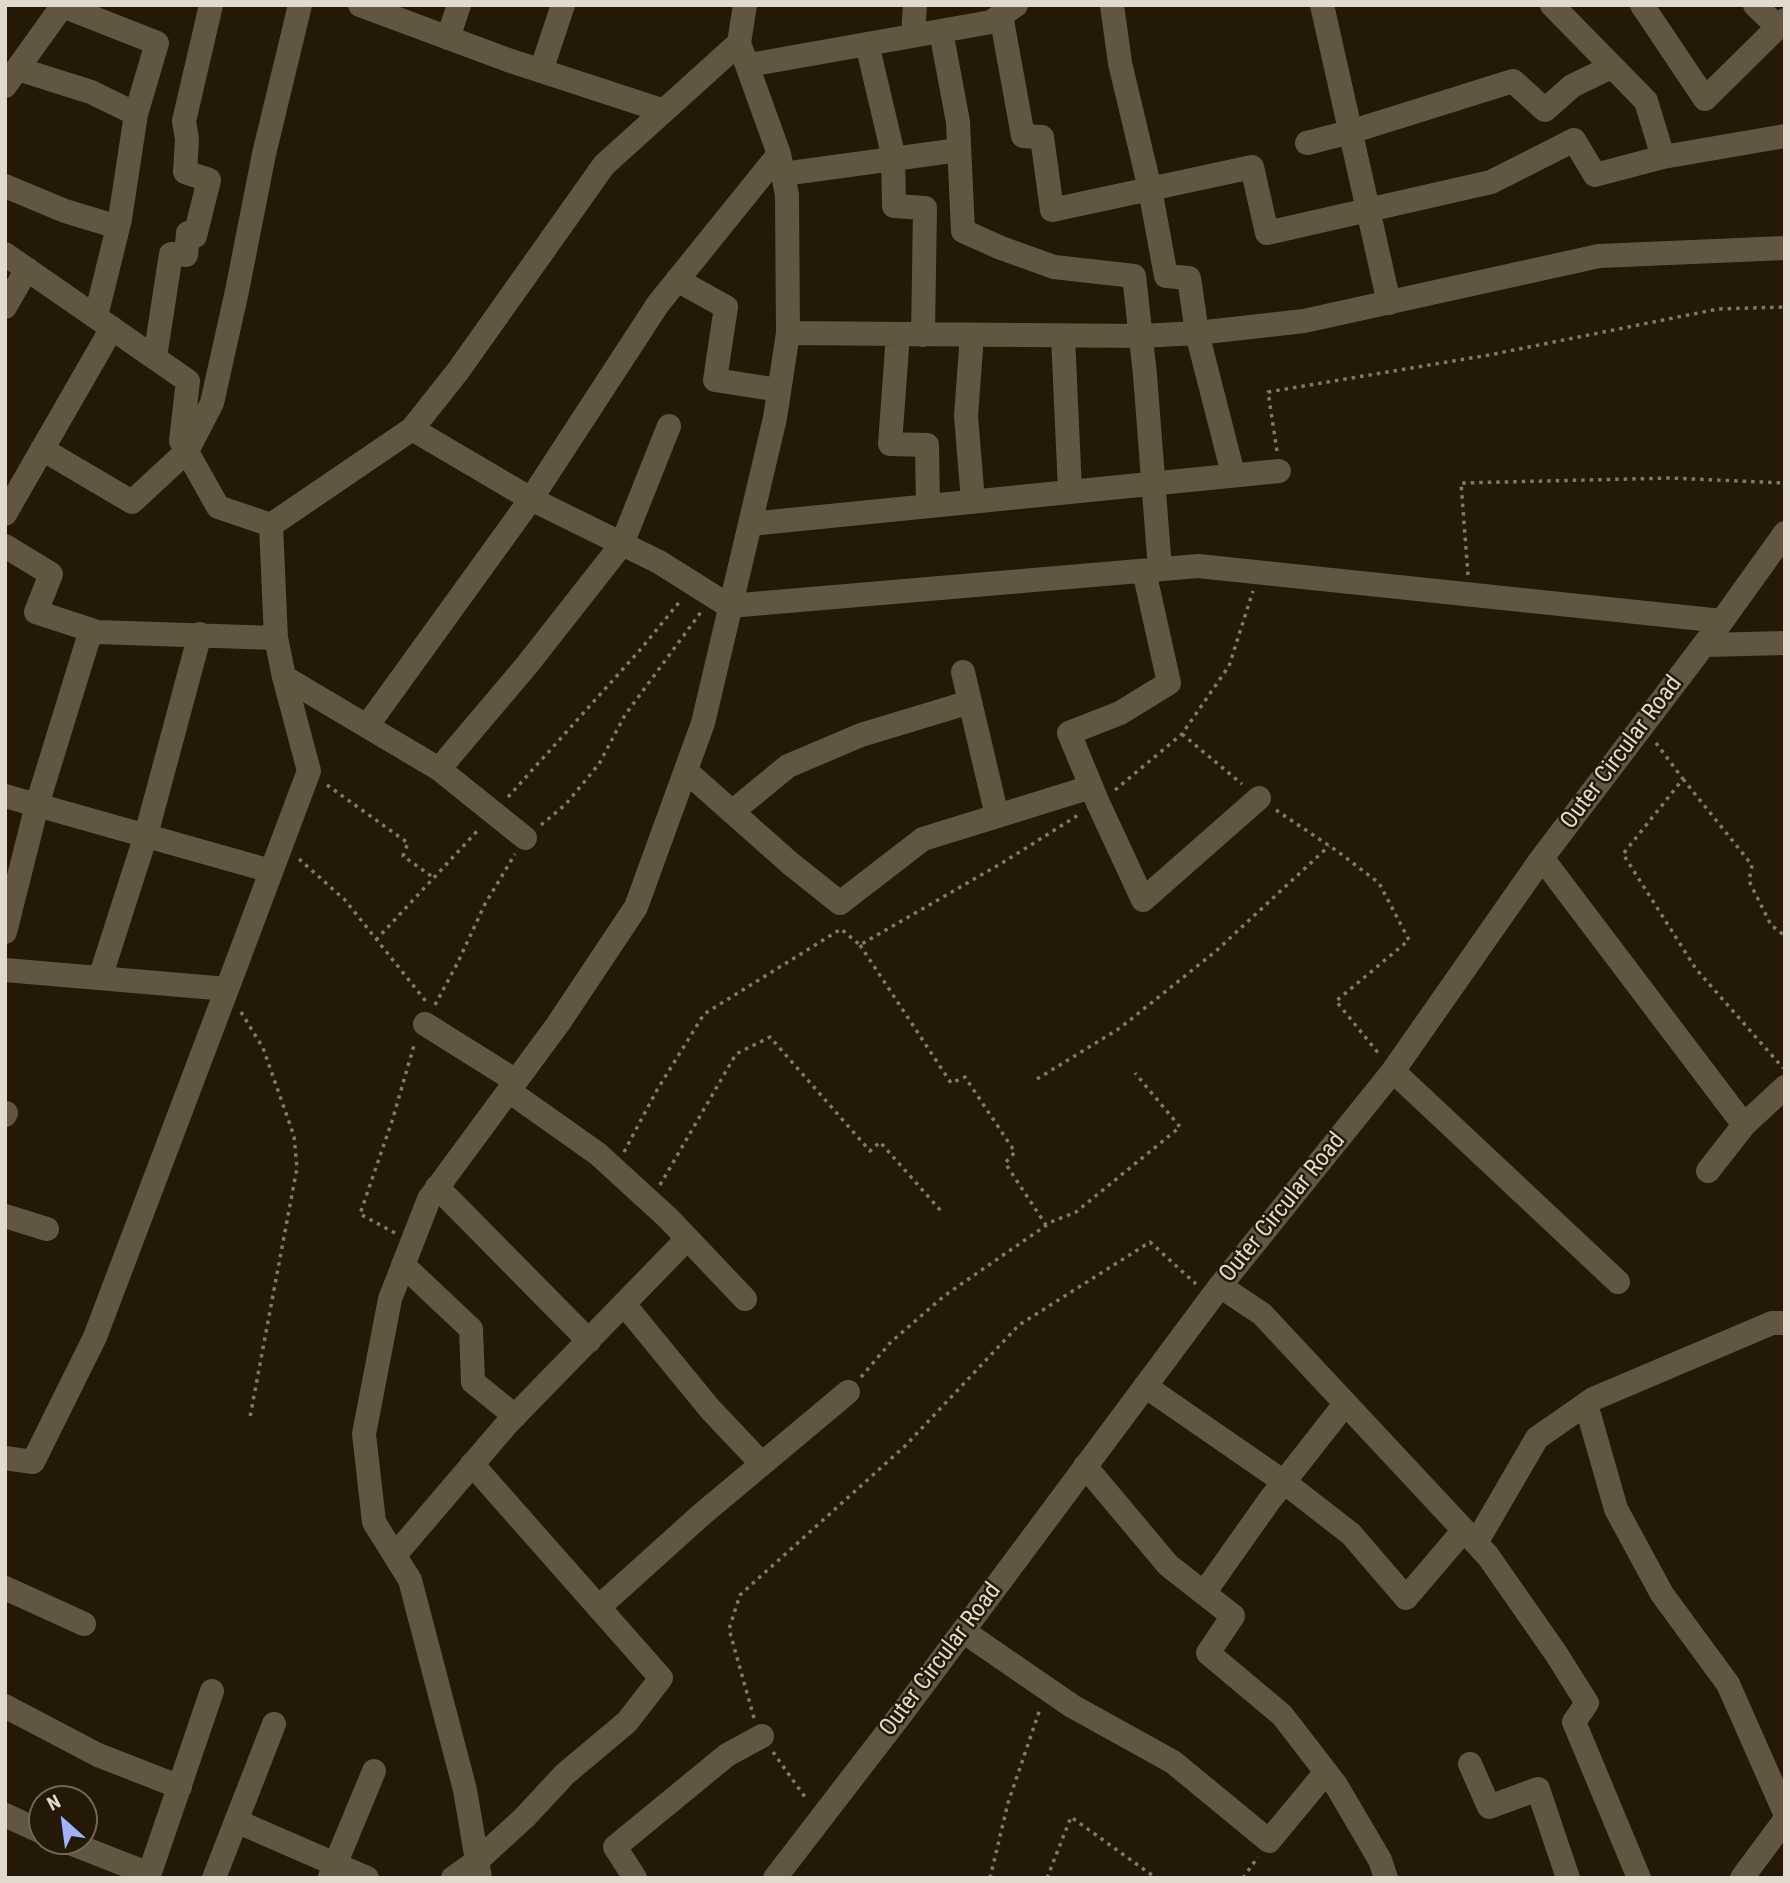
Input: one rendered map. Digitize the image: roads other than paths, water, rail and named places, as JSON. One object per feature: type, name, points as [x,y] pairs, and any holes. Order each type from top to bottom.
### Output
[{"type":"street","points":[[155,357],[171,254],[186,255],[188,233],[195,236],[209,180],[185,172],[187,139],[184,121],[211,5]]},
{"type":"street","points":[[43,449],[132,502],[187,451],[212,403],[264,154],[300,5]]},
{"type":"street","points":[[360,5],[541,71],[664,111]]},
{"type":"street","points":[[448,38],[459,5]]},
{"type":"street","points":[[541,71],[563,5]]},
{"type":"street","points":[[479,1870],[465,1790],[410,1580],[374,1522],[364,1434],[390,1299],[429,1199],[558,1024],[636,907],[703,723],[712,595],[750,524],[789,332],[787,195],[781,164],[744,54],[745,5]]},
{"type":"street","points":[[912,36],[915,5]]},
{"type":"street","points":[[1112,5],[1120,63],[1150,189],[1166,276],[1189,278],[1197,333],[1233,474]]},
{"type":"street","points":[[1322,5],[1389,303]]},
{"type":"street","points":[[1552,5],[1646,101],[1663,157]]},
{"type":"street","points":[[1642,5],[1705,99],[1781,23],[1755,5]]},
{"type":"street","points":[[5,514],[43,449],[104,322],[136,114],[157,43],[63,6],[12,77],[92,92],[136,114]]},
{"type":"street","points":[[271,525],[412,429],[458,371],[604,164],[664,111],[744,54],[867,44],[991,22],[1009,10],[1023,136],[1042,137],[1052,210],[1252,167],[1267,233],[1491,182],[1574,140],[1595,175],[1663,157],[1785,136]]},
{"type":"street","points":[[940,31],[958,122],[963,231],[1054,267],[1134,276],[1155,482],[1152,570],[1169,683],[1120,713],[1069,733],[1094,795],[1143,900],[1259,798]]},
{"type":"street","points":[[867,44],[893,158],[894,206],[925,208],[923,335]]},
{"type":"street","points":[[1307,143],[1513,81],[1545,110],[1572,86],[1611,66]]},
{"type":"street","points":[[367,726],[531,499],[658,304],[781,164],[893,158],[959,150]]},
{"type":"street","points":[[5,186],[65,211],[118,227]]},
{"type":"street","points":[[789,332],[1141,337],[1197,333],[1304,321],[1599,256],[1785,248]]},
{"type":"street","points":[[5,254],[188,380],[181,441],[218,507],[271,525]]},
{"type":"street","points":[[5,307],[27,269]]},
{"type":"street","points":[[677,280],[726,307],[715,380],[779,390]]},
{"type":"street","points":[[898,334],[890,444],[927,445],[928,505]]},
{"type":"street","points":[[972,335],[966,416],[973,500]]},
{"type":"street","points":[[1063,336],[1070,491]]},
{"type":"street","points":[[439,769],[527,665],[622,544],[669,426]]},
{"type":"street","points":[[412,429],[531,499],[659,562],[712,595],[1198,566],[1722,621]]},
{"type":"street","points":[[750,524],[1279,471]]},
{"type":"street","points":[[5,1458],[33,1462],[95,1337],[309,771],[276,638],[271,525]]},
{"type":"street","name":"Outer Circular Road","points":[[775,1878],[1215,1292],[1393,1070],[1542,858],[1705,645],[1785,533]]},
{"type":"street","points":[[5,546],[51,574],[36,612],[91,630],[276,638]]},
{"type":"street","points":[[5,932],[37,804],[91,630]]},
{"type":"street","points":[[100,978],[146,835],[200,634]]},
{"type":"street","points":[[1705,645],[1785,643]]},
{"type":"street","points":[[963,672],[998,816]]},
{"type":"street","points":[[284,677],[439,769],[525,838]]},
{"type":"street","points":[[732,812],[788,766],[861,735],[970,702]]},
{"type":"street","points":[[685,771],[791,864],[841,903],[923,839],[998,816],[1094,795]]},
{"type":"street","points":[[5,796],[271,871]]},
{"type":"street","points":[[1542,858],[1744,1125]]},
{"type":"street","points":[[5,970],[227,989]]},
{"type":"street","points":[[425,1024],[512,1086],[598,1154],[650,1202],[745,1299]]},
{"type":"street","points":[[1393,1070],[1618,1282]]},
{"type":"street","points":[[1708,1171],[1744,1125],[1785,1087]]},
{"type":"street","points":[[438,1187],[589,1341]]},
{"type":"street","points":[[5,1216],[47,1229]]},
{"type":"street","points":[[395,1555],[515,1416],[687,1239]]},
{"type":"street","points":[[408,1254],[471,1329],[473,1382],[515,1416]]},
{"type":"street","points":[[1215,1292],[1262,1314],[1488,1556],[1587,1703],[1574,1722],[1639,1878]]},
{"type":"street","points":[[624,1304],[710,1409],[762,1464]]},
{"type":"street","points":[[1146,1386],[1284,1482],[1351,1534],[1406,1598],[1470,1537],[1537,1438],[1586,1404],[1772,1323],[1785,1323]]},
{"type":"street","points":[[599,1607],[701,1515],[848,1392]]},
{"type":"street","points":[[1203,1593],[1345,1404]]},
{"type":"street","points":[[1586,1404],[1616,1509],[1662,1594],[1728,1684],[1785,1813]]},
{"type":"street","points":[[453,1878],[479,1870],[565,1774],[627,1722],[661,1678],[472,1464]]},
{"type":"street","points":[[1086,1466],[1168,1565],[1233,1616],[1209,1653],[1282,1715],[1336,1786],[1374,1850],[1387,1878]]},
{"type":"street","points":[[5,1588],[84,1624]]},
{"type":"street","points":[[963,1631],[1072,1706],[1173,1762],[1269,1841],[1326,1772]]},
{"type":"street","points":[[98,1855],[148,1876],[212,1691]]},
{"type":"street","points":[[5,1706],[98,1755],[180,1787]]},
{"type":"street","points":[[214,1878],[274,1724]]},
{"type":"street","points":[[635,1878],[615,1847],[727,1755],[762,1736]]},
{"type":"street","points":[[1470,1764],[1489,1807],[1538,1789],[1569,1878]]},
{"type":"street","points":[[332,1871],[374,1771]]},
{"type":"street","points":[[5,1815],[28,1826]]},
{"type":"street","points":[[1742,1878],[1785,1820]]},
{"type":"street","points":[[236,1821],[332,1871],[367,1878]]}]
